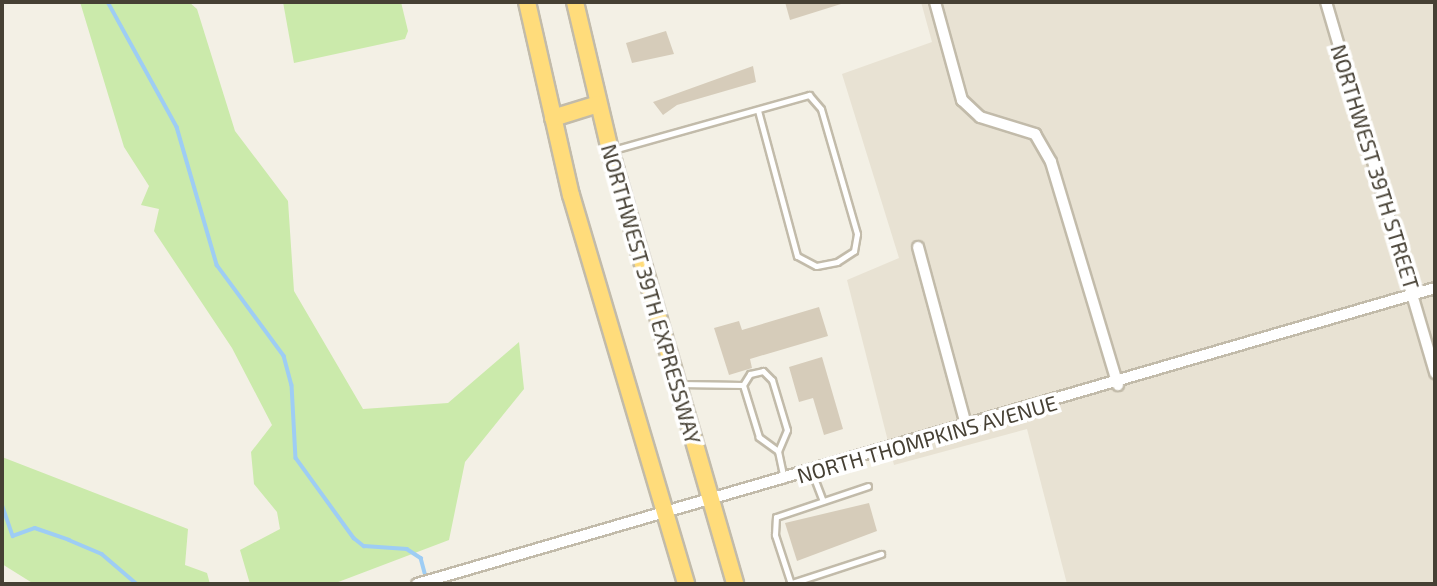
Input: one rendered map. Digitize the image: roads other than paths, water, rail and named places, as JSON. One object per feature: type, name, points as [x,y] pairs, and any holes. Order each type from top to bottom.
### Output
[{"type":"highway","points":[[527,2],[553,118],[686,584]]},
{"type":"highway","name":"NORTHWEST 39TH EXPRESSWAY","points":[[575,2],[610,150],[735,584]]},
{"type":"highway","points":[[553,118],[598,104]]},
{"type":"street","points":[[935,2],[962,100],[979,117],[1035,134],[1051,162],[1118,385]]},
{"type":"street","name":"NORTHWEST 39TH STREET","points":[[1326,2],[1435,373]]},
{"type":"street","points":[[918,247],[967,428]]},
{"type":"street","name":"NORTH THOMPKINS AVENUE","points":[[417,584],[1118,385],[1435,288]]},
{"type":"lane","points":[[610,150],[809,95],[821,109],[857,234],[854,251],[837,262],[816,266],[797,256],[758,110]]},
{"type":"lane","points":[[778,451],[759,437],[743,385],[750,374],[769,373],[787,430],[778,451],[784,478]]},
{"type":"lane","points":[[676,385],[743,385]]},
{"type":"lane","points":[[811,470],[823,501]]},
{"type":"lane","points":[[868,486],[776,517],[775,535],[790,584],[881,555]]},
{"type":"waterway","points":[[108,2],[177,127],[217,265],[284,356],[292,385],[296,458],[354,538],[364,546],[407,549],[421,558],[425,573]]},
{"type":"waterway","points":[[2,504],[13,536],[35,528],[69,540],[102,554],[137,584]]}]
